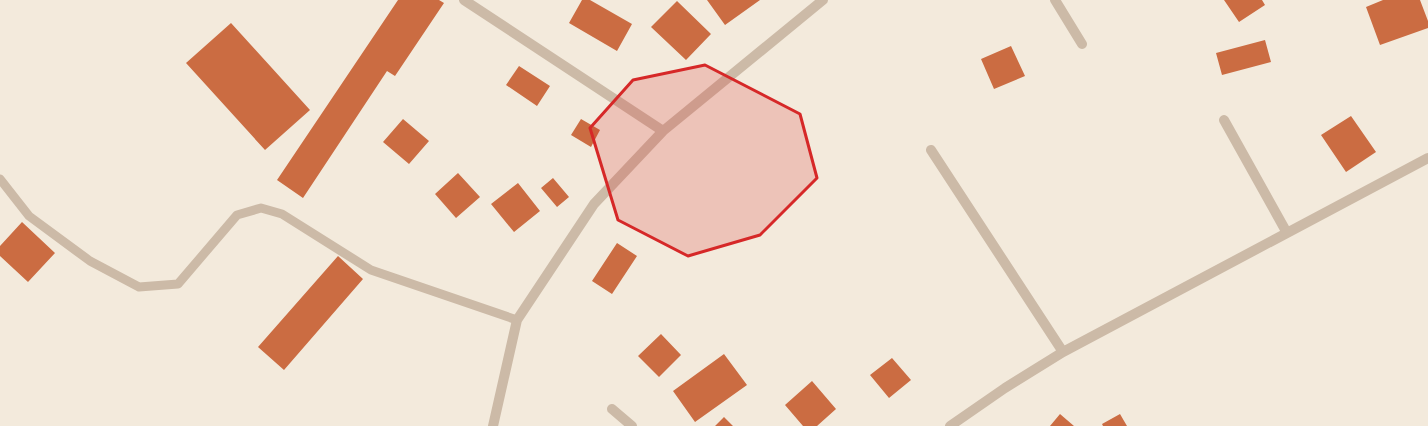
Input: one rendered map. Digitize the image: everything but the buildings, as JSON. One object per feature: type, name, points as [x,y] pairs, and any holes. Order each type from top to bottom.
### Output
[{"type":"street","points":[[464,0],[663,132]]},
{"type":"street","points":[[493,426],[517,320],[594,204],[663,132],[823,0]]},
{"type":"street","points":[[1056,0],[1082,44]]},
{"type":"street","points":[[1224,120],[1287,233]]},
{"type":"street","points":[[931,150],[1063,352]]},
{"type":"street","points":[[950,426],[1005,388],[1063,352],[1428,158]]},
{"type":"street","points":[[612,409],[632,426]]},
{"type":"lane","points":[[0,179],[29,216],[90,261],[139,287],[178,284],[237,215],[261,208],[282,214],[371,270],[517,320]]},
{"type":"highlighted area","points":[[705,65],[800,114],[817,178],[760,235],[688,256],[618,220],[590,128],[633,80]]}]
